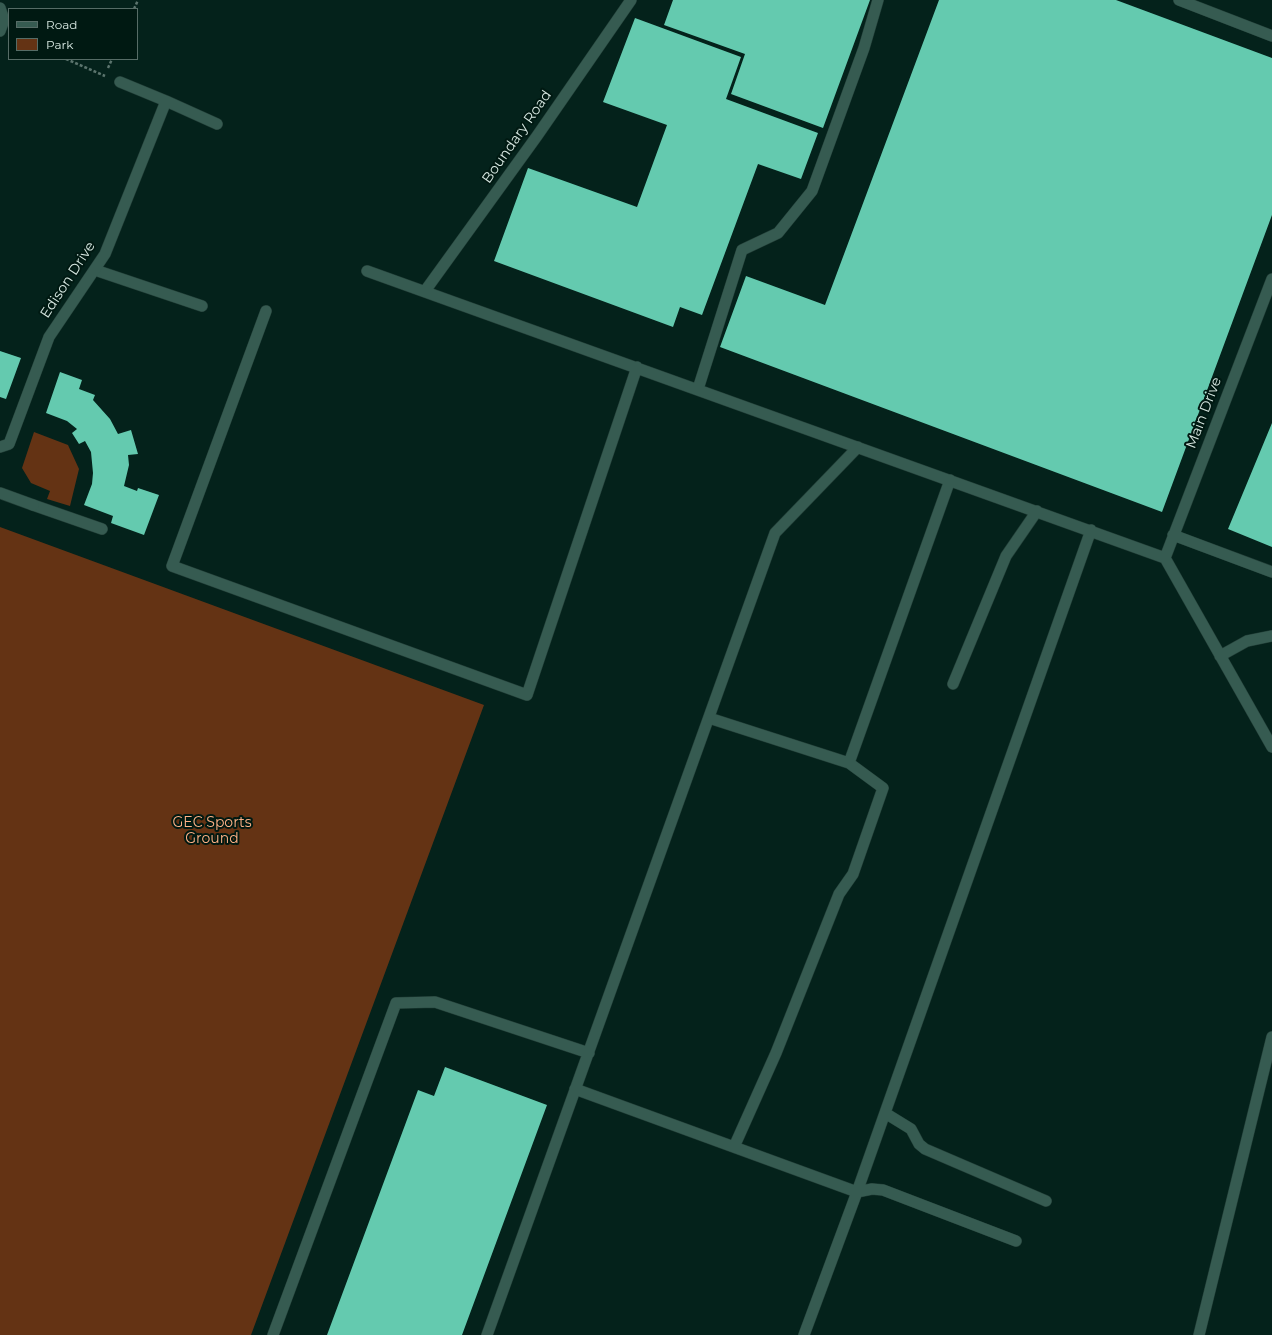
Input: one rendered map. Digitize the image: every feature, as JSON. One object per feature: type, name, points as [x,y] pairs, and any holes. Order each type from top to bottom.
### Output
[{"type":"street","name":"Boundary Road","points":[[425,291],[537,136],[631,0]]},
{"type":"street","points":[[698,389],[742,250],[778,233],[812,191],[864,48],[878,0]]},
{"type":"street","points":[[1179,0],[1272,36]]},
{"type":"street","points":[[0,8],[4,20],[0,31]]},
{"type":"street","points":[[120,82],[218,124]]},
{"type":"street","name":"Edison Drive","points":[[0,447],[9,444],[49,336],[105,254],[166,101]]},
{"type":"street","points":[[94,270],[202,306]]},
{"type":"street","points":[[368,271],[1165,558],[1272,747]]},
{"type":"street","name":"Main Drive","points":[[1165,558],[1272,279]]},
{"type":"street","points":[[266,311],[172,566],[528,695],[637,367]]},
{"type":"street","points":[[487,1335],[775,533],[858,447]]},
{"type":"street","points":[[848,763],[950,480]]},
{"type":"street","points":[[0,493],[102,529]]},
{"type":"street","points":[[953,684],[1006,556],[1037,511]]},
{"type":"street","points":[[804,1335],[857,1192],[1090,530]]},
{"type":"street","points":[[1174,535],[1272,572]]},
{"type":"street","points":[[1220,656],[1247,641],[1272,636]]},
{"type":"street","points":[[709,718],[848,763],[883,788],[853,874],[839,894],[776,1053],[734,1146]]},
{"type":"street","points":[[273,1335],[396,1003],[435,1002],[589,1053]]},
{"type":"street","points":[[1199,1335],[1272,1037]]},
{"type":"street","points":[[575,1089],[857,1192],[872,1188],[883,1190],[1016,1241]]},
{"type":"street","points":[[885,1113],[911,1129],[919,1144],[925,1149],[1046,1201]]},
{"type":"path","points":[[68,60],[120,82]]},
{"type":"green space","points":[[34,432],[68,445],[79,469],[70,506],[47,499],[50,491],[31,483],[22,468]]},
{"type":"green space","name":"GEC Sports Ground","points":[[0,527],[484,705],[251,1335],[0,1335]]},
{"type":"building","points":[[673,0],[870,0],[823,128],[731,94],[745,54],[664,25]]},
{"type":"building","points":[[939,0],[1116,0],[1272,58],[1272,215],[1162,512],[720,347],[746,276],[825,305]]},
{"type":"building","points":[[635,18],[741,57],[726,99],[818,133],[801,179],[758,164],[702,315],[680,307],[673,327],[494,261],[528,168],[637,207],[667,125],[603,102]]},
{"type":"building","points":[[0,351],[21,358],[6,399],[0,397]]},
{"type":"building","points":[[60,372],[82,380],[79,389],[95,395],[93,400],[110,419],[118,434],[131,430],[138,454],[128,455],[129,465],[124,486],[137,491],[138,488],[159,495],[144,535],[111,523],[113,516],[84,505],[92,484],[93,473],[91,452],[85,441],[79,444],[72,433],[77,429],[67,421],[46,413]]},
{"type":"building","points":[[1272,423],[1272,547],[1228,529]]},
{"type":"building","points":[[445,1067],[547,1105],[462,1335],[327,1335],[418,1090],[434,1096]]}]
